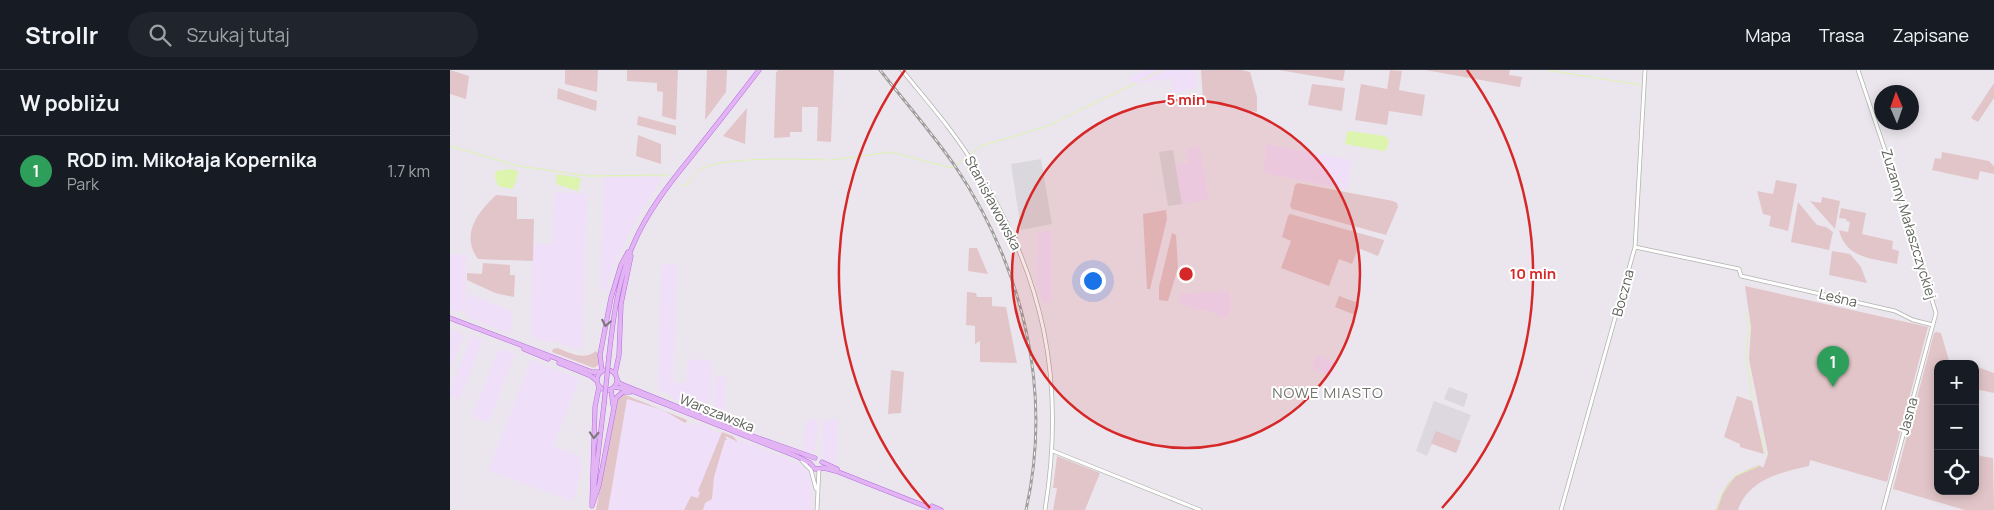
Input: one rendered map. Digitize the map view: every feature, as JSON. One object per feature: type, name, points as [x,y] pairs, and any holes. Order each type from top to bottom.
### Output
[{"type":"main road","points":[[597,381],[601,372],[600,355],[611,298],[621,265],[659,198],[760,70]]},
{"type":"main road","points":[[592,508],[618,291],[633,244]]},
{"type":"main road","points":[[612,412],[613,388],[619,355],[621,304],[633,244]]},
{"type":"main road","points":[[450,318],[592,372],[608,370],[616,376],[621,384],[637,392]]},
{"type":"main road","points":[[511,342],[528,352],[591,376],[597,381],[599,387],[595,407],[592,508]]},
{"type":"main road","points":[[599,387],[606,390],[613,388]]},
{"type":"main road","name":"Warszawska","points":[[613,388],[623,388],[637,392],[735,430],[815,458]]},
{"type":"main road","points":[[592,508],[599,485],[616,398],[620,394],[637,392]]},
{"type":"main road","name":"Warszawska","points":[[637,392],[811,464]]},
{"type":"main road","points":[[935,510],[838,472],[813,469],[811,464],[815,458],[819,458],[822,462],[941,510]]},
{"type":"main road","points":[[820,469],[822,462]]},
{"type":"street","name":"Stanisławowska","points":[[902,70],[969,156],[991,192],[1019,250],[1030,280],[1043,325],[1052,377],[1053,451],[1045,510]]},
{"type":"street","name":"Boczna","points":[[1562,510],[1635,247],[1645,70]]},
{"type":"street","name":"Zuzanny Małaszczyckiej","points":[[1858,70],[1890,162],[1935,307],[1933,324]]},
{"type":"street","name":"Leśna","points":[[1635,247],[1739,269],[1742,276],[1895,310],[1913,320],[1933,324]]},
{"type":"street","name":"Jasna","points":[[1883,510],[1933,324]]},
{"type":"street","points":[[783,451],[808,466],[816,489]]},
{"type":"street","points":[[1053,451],[1200,510]]},
{"type":"street","points":[[813,469],[817,494]]},
{"type":"street","points":[[817,510],[820,469]]},
{"type":"shaded area","points":[[450,70],[469,76],[466,99],[450,94]]},
{"type":"shaded area","points":[[565,70],[598,70],[597,92],[565,84]]},
{"type":"shaded area","points":[[627,70],[678,70],[676,120],[662,116],[663,92],[657,91],[657,83],[627,81]]},
{"type":"shaded area","points":[[707,70],[727,70],[726,92],[705,120]]},
{"type":"shaded area","points":[[778,70],[834,70],[831,142],[817,141],[818,107],[802,107],[802,132],[790,132],[790,137],[774,138],[776,73]]},
{"type":"shaded area","points":[[1144,70],[1195,70],[1197,88],[1173,93],[1172,78],[1132,85],[1130,77]]},
{"type":"shaded area","points":[[1201,70],[1242,70],[1250,72],[1257,97],[1257,112],[1203,102]]},
{"type":"shaded area","points":[[1279,70],[1345,70],[1343,81]]},
{"type":"shaded area","points":[[1390,70],[1402,71],[1399,90],[1425,95],[1422,116],[1389,111],[1387,125],[1355,120],[1361,84],[1387,89]]},
{"type":"shaded area","points":[[1425,70],[1510,70],[1509,75],[1522,77],[1520,87]]},
{"type":"shaded area","points":[[1994,83],[1994,98],[1978,122],[1971,118]]},
{"type":"shaded area","points":[[1312,84],[1345,88],[1342,111],[1308,105]]},
{"type":"shaded area","points":[[558,88],[597,101],[596,111],[557,99]]},
{"type":"shaded area","points":[[747,108],[745,144],[723,136]]},
{"type":"shaded area","points":[[638,116],[676,126],[676,135],[637,125]]},
{"type":"shaded area","points":[[1347,132],[1385,136],[1389,140],[1387,149],[1384,151],[1345,144]]},
{"type":"shaded area","points":[[638,135],[661,144],[661,164],[636,156]]},
{"type":"shaded area","points":[[1266,144],[1352,160],[1347,189],[1264,173]]},
{"type":"shaded area","points":[[1200,146],[1208,198],[1182,204],[1176,165],[1188,163],[1186,149]]},
{"type":"shaded area","points":[[1173,150],[1182,204],[1168,206],[1159,152]]},
{"type":"shaded area","points":[[1942,152],[1989,161],[1994,166],[1994,174],[1980,171],[1978,180],[1932,170],[1935,158],[1941,159]]},
{"type":"shaded area","points":[[1041,159],[1052,224],[1021,230],[1011,164]]},
{"type":"shaded area","points":[[511,169],[518,171],[512,189],[498,186],[495,177],[496,171]]},
{"type":"shaded area","points":[[557,174],[581,178],[578,191],[556,184]]},
{"type":"shaded area","points":[[604,178],[662,178],[636,220],[619,253],[605,291],[600,291]]},
{"type":"shaded area","points":[[1776,180],[1797,184],[1788,231],[1769,226],[1771,216],[1763,214],[1757,191],[1773,194]]},
{"type":"shaded area","points":[[1298,183],[1393,201],[1397,203],[1398,207],[1386,235],[1292,209],[1290,206],[1295,185]]},
{"type":"shaded area","points":[[554,192],[587,194],[582,350],[551,341],[546,342],[531,336],[533,244],[552,245]]},
{"type":"shaded area","points":[[496,195],[517,197],[517,219],[534,219],[533,261],[478,259],[471,241],[473,224]]},
{"type":"shaded area","points":[[1822,197],[1840,201],[1835,229],[1810,201],[1821,203]]},
{"type":"shaded area","points":[[1798,202],[1817,225],[1826,227],[1833,232],[1829,250],[1791,242]]},
{"type":"shaded area","points":[[1841,208],[1866,213],[1862,234],[1893,241],[1892,249],[1899,251],[1897,264],[1861,256],[1848,247],[1842,240],[1839,230],[1848,232],[1850,222],[1846,221],[1847,219],[1839,218]]},
{"type":"shaded area","points":[[1166,210],[1167,219],[1150,289],[1147,289],[1143,214]]},
{"type":"shaded area","points":[[1290,214],[1384,241],[1378,256],[1358,248],[1352,264],[1339,259],[1329,286],[1281,268],[1291,241],[1282,237]]},
{"type":"shaded area","points":[[1051,230],[1051,302],[1043,303],[1037,284],[1037,232]]},
{"type":"shaded area","points":[[1172,233],[1176,235],[1178,268],[1168,301],[1159,300],[1159,287]]},
{"type":"shaded area","points":[[969,248],[977,248],[988,274],[968,271]]},
{"type":"shaded area","points":[[1832,251],[1850,254],[1861,267],[1867,283],[1829,275]]},
{"type":"shaded area","points":[[450,254],[466,255],[465,312],[459,310],[458,313],[450,310]]},
{"type":"shaded area","points":[[483,263],[510,265],[510,275],[515,275],[514,297],[495,293],[467,280],[467,273],[482,274]]},
{"type":"shaded area","points":[[662,264],[677,265],[673,383],[686,383],[688,359],[712,361],[711,400],[693,409],[686,406],[686,403],[673,399],[673,396],[658,390]]},
{"type":"shaded area","points":[[1745,286],[1928,327],[1887,482],[1810,460],[1809,466],[1788,471],[1757,484],[1749,491],[1738,510],[1716,510],[1723,492],[1731,481],[1736,476],[1759,465],[1763,468],[1768,454],[1749,359],[1751,327]]},
{"type":"shaded area","points":[[1229,291],[1232,306],[1226,318],[1180,303],[1180,294]]},
{"type":"shaded area","points":[[967,292],[976,293],[977,297],[992,297],[992,306],[1006,307],[1017,363],[980,362],[980,341],[975,344],[975,326],[966,325]]},
{"type":"shaded area","points":[[467,293],[511,311],[510,334],[466,316]]},
{"type":"shaded area","points":[[1339,296],[1358,303],[1359,306],[1355,315],[1335,307]]},
{"type":"shaded area","points":[[450,329],[464,335],[450,369]]},
{"type":"shaded area","points":[[1934,333],[1941,333],[1949,360],[1934,360],[1934,495],[1979,495],[1979,454],[1980,456],[1993,458],[1994,510],[1965,510],[1893,489]]},
{"type":"shaded area","points":[[472,336],[483,340],[459,400],[450,396],[450,389]]},
{"type":"shaded area","points":[[557,348],[582,356],[596,351],[600,364],[594,368],[552,352],[553,349]]},
{"type":"shaded area","points":[[501,349],[515,354],[488,423],[471,416]]},
{"type":"shaded area","points":[[1317,355],[1336,363],[1332,376],[1311,369]]},
{"type":"shaded area","points":[[531,360],[580,379],[553,446],[580,456],[581,472],[573,501],[488,471]]},
{"type":"shaded area","points":[[1979,367],[1994,373],[1994,393],[1979,390]]},
{"type":"shaded area","points":[[891,370],[904,372],[901,413],[888,414]]},
{"type":"shaded area","points":[[715,377],[726,377],[725,421],[714,417]]},
{"type":"shaded area","points":[[1449,387],[1468,394],[1464,407],[1444,399]]},
{"type":"shaded area","points":[[623,394],[661,409],[627,399],[608,510],[596,510],[616,401]]},
{"type":"shaded area","points":[[1737,396],[1752,401],[1764,454],[1740,447],[1740,444],[1724,437]]},
{"type":"shaded area","points":[[627,399],[663,410],[686,424],[693,425],[695,422],[712,429],[712,432],[722,432],[698,491],[700,492],[698,498],[685,510],[608,510]]},
{"type":"shaded area","points":[[1434,401],[1471,415],[1456,453],[1432,444],[1427,456],[1416,451]]},
{"type":"shaded area","points":[[664,411],[687,420],[687,421],[685,423]]},
{"type":"shaded area","points":[[838,418],[836,465],[827,462],[822,456],[823,421]]},
{"type":"shaded area","points":[[808,420],[819,420],[815,451],[808,453],[804,452],[805,427]]},
{"type":"shaded area","points":[[1436,431],[1461,441],[1456,453],[1431,443]]},
{"type":"shaded area","points":[[722,432],[733,436],[737,441],[735,443],[736,441],[725,436],[727,440],[725,440],[714,477],[712,499],[705,503],[703,510],[684,510],[691,496],[698,498],[700,492],[698,491]]},
{"type":"shaded area","points":[[728,438],[758,445],[758,447],[804,466],[812,486],[812,510],[703,510],[705,503],[710,501],[714,477],[725,440]]},
{"type":"shaded area","points":[[1057,456],[1100,473],[1085,510],[1053,510],[1057,488],[1053,488]]},
{"type":"waterway","points":[[1142,80],[1163,70]]},
{"type":"waterway","points":[[1547,70],[1641,85]]},
{"type":"waterway","points":[[832,160],[891,152],[952,168],[981,146],[1045,127],[1136,83]]},
{"type":"waterway","points":[[450,146],[519,166],[588,176],[668,175]]},
{"type":"waterway","points":[[682,185],[686,185],[699,170],[724,162],[762,159],[829,160]]},
{"type":"waterway","points":[[1746,312],[1749,325],[1746,355],[1752,397]]},
{"type":"waterway","points":[[1761,432],[1765,455]]},
{"type":"waterway","points":[[1717,510],[1722,494],[1735,476],[1759,466]]},
{"type":"railway","points":[[880,70],[955,166],[979,205],[999,245],[1014,288],[1026,331],[1033,375],[1036,420],[1033,465],[1026,510]]},
{"type":"place","name":"ROD im. Mikołaja Kopernika","points":[[1833,387]]},
{"type":"district","name":"NOWE MIASTO","points":[[1328,393]]}]
